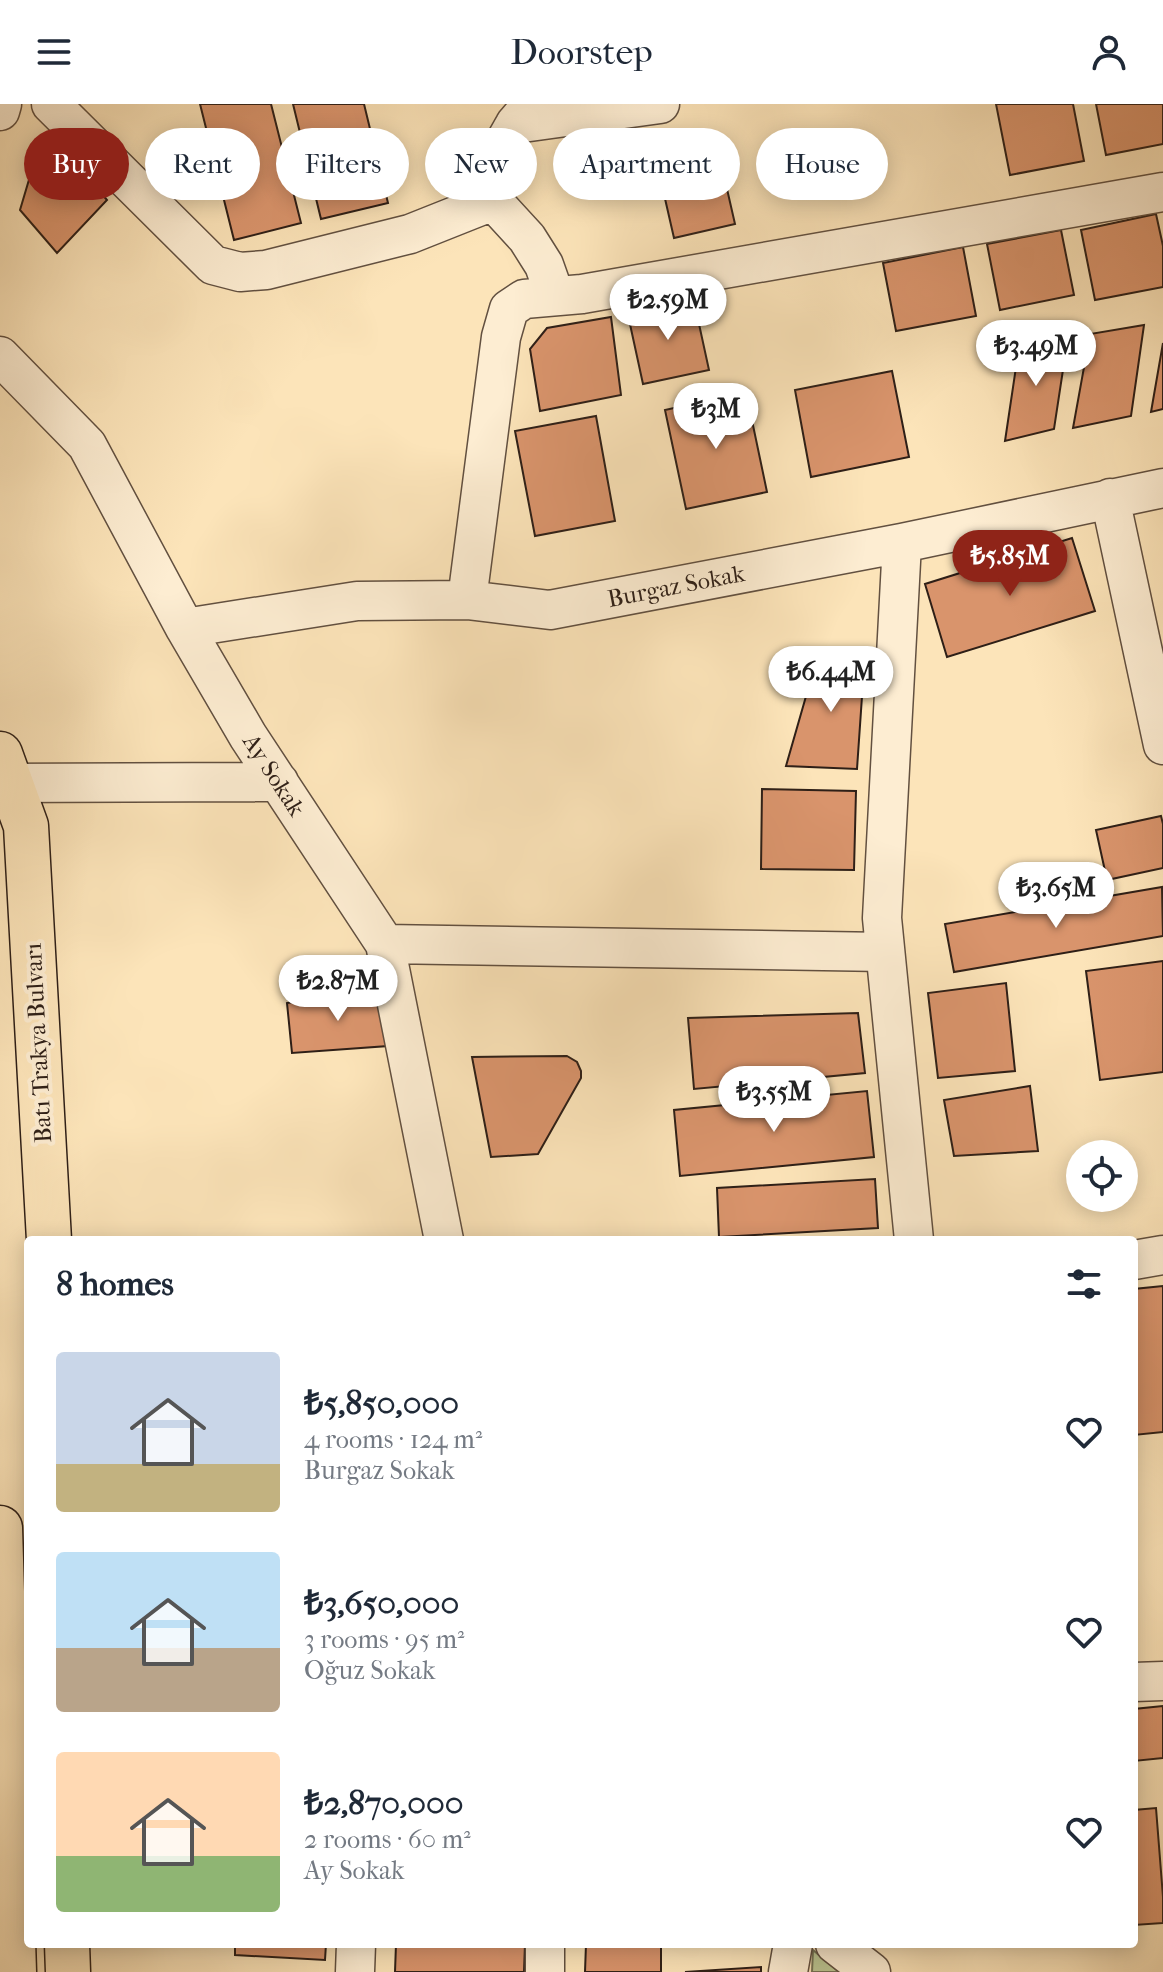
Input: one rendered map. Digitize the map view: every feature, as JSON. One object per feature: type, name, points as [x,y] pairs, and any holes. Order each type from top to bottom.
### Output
[{"type":"main road","name":"Batı Trakya Bulvarı","points":[[4,774],[26,826],[49,1236]]},
{"type":"main road","points":[[0,1528],[14,1972]]},
{"type":"main road","points":[[24,1549],[9,1561],[1,1584],[11,1608],[24,1617]]},
{"type":"main road","points":[[67,1948],[68,1972]]},
{"type":"street","points":[[0,111],[2,104]]},
{"type":"street","points":[[51,104],[213,265],[240,272],[266,270],[410,234],[493,201]]},
{"type":"street","points":[[555,296],[544,265],[527,238],[493,201],[498,154],[524,114],[660,104]]},
{"type":"street","points":[[467,600],[501,337],[509,309],[524,299],[582,294],[1163,192]]},
{"type":"street","name":"Ay Sokak","points":[[0,356],[87,445],[185,628],[248,736],[385,944],[443,1236]]},
{"type":"street","name":"Burgaz Sokak","points":[[185,628],[357,601],[467,600],[550,610],[902,543],[1163,488]]},
{"type":"street","points":[[1110,498],[1163,745]]},
{"type":"street","points":[[902,543],[882,918],[914,1236]]},
{"type":"street","points":[[4,774],[279,782]]},
{"type":"street","points":[[385,944],[885,952]]},
{"type":"street","points":[[1138,1259],[1163,1255]]},
{"type":"street","points":[[1138,1682],[1163,1681]]},
{"type":"street","points":[[355,1972],[356,1948]]},
{"type":"street","points":[[545,1948],[545,1972]]},
{"type":"street","points":[[788,1972],[792,1948]]},
{"type":"street","points":[[840,1948],[871,1972]]},
{"type":"green space","points":[[813,1950],[839,1972],[812,1972]]},
{"type":"building","points":[[200,104],[271,104],[277,128],[276,200],[295,200],[301,223],[234,240],[224,200],[260,200],[260,128],[206,128]]},
{"type":"building","points":[[293,104],[364,104],[370,128],[299,128]]},
{"type":"building","points":[[996,104],[1073,104],[1084,161],[1010,175]]},
{"type":"building","points":[[1096,104],[1163,104],[1163,144],[1106,155]]},
{"type":"building","points":[[24,197],[24,200],[107,200],[57,253],[20,210]]},
{"type":"building","points":[[316,200],[387,200],[388,203],[321,219]]},
{"type":"building","points":[[665,200],[730,200],[735,224],[674,238]]},
{"type":"building","points":[[1156,214],[1163,246],[1163,287],[1095,300],[1081,230]]},
{"type":"building","points":[[1061,230],[1074,295],[1000,310],[987,244]]},
{"type":"building","points":[[963,247],[976,316],[896,331],[883,263]]},
{"type":"building","points":[[694,301],[709,370],[643,384],[628,315]]},
{"type":"building","points":[[611,317],[621,395],[540,411],[530,349],[547,328]]},
{"type":"building","points":[[1144,325],[1131,416],[1073,428],[1090,334]]},
{"type":"building","points":[[1068,337],[1054,429],[1005,441],[1019,347]]},
{"type":"building","points":[[1163,343],[1163,409],[1151,412]]},
{"type":"building","points":[[892,371],[909,457],[811,477],[795,390]]},
{"type":"building","points":[[746,392],[767,492],[686,509],[665,410]]},
{"type":"building","points":[[596,416],[615,521],[535,536],[515,431]]},
{"type":"building","points":[[1072,538],[1095,611],[947,657],[925,584]]},
{"type":"building","points":[[819,651],[865,653],[857,769],[786,766]]},
{"type":"building","points":[[762,789],[856,791],[854,870],[761,869]]},
{"type":"building","points":[[1161,816],[1163,868],[1107,880],[1096,830]]},
{"type":"building","points":[[1162,887],[1163,936],[954,972],[945,924]]},
{"type":"building","points":[[1163,961],[1163,1072],[1100,1080],[1086,971]]},
{"type":"building","points":[[1006,983],[1015,1071],[938,1078],[928,993]]},
{"type":"building","points":[[380,989],[388,1046],[292,1053],[287,1003]]},
{"type":"building","points":[[858,1013],[865,1073],[694,1089],[688,1018]]},
{"type":"building","points":[[567,1056],[577,1062],[581,1078],[538,1154],[491,1157],[472,1057]]},
{"type":"building","points":[[1030,1086],[1038,1151],[954,1156],[944,1100]]},
{"type":"building","points":[[867,1091],[874,1157],[680,1176],[674,1110]]},
{"type":"building","points":[[875,1179],[878,1228],[719,1236],[717,1188]]},
{"type":"building","points":[[1163,1286],[1163,1432],[1138,1435],[1138,1289]]},
{"type":"building","points":[[1163,1706],[1163,1758],[1138,1761],[1138,1709]]},
{"type":"building","points":[[1156,1808],[1163,1923],[1138,1925],[1138,1810]]},
{"type":"building","points":[[235,1948],[326,1948],[325,1960],[235,1955]]},
{"type":"building","points":[[396,1948],[525,1948],[524,1972],[395,1972]]},
{"type":"building","points":[[586,1948],[661,1948],[661,1972],[585,1972]]},
{"type":"building","points":[[761,1967],[761,1972],[685,1972]]}]
